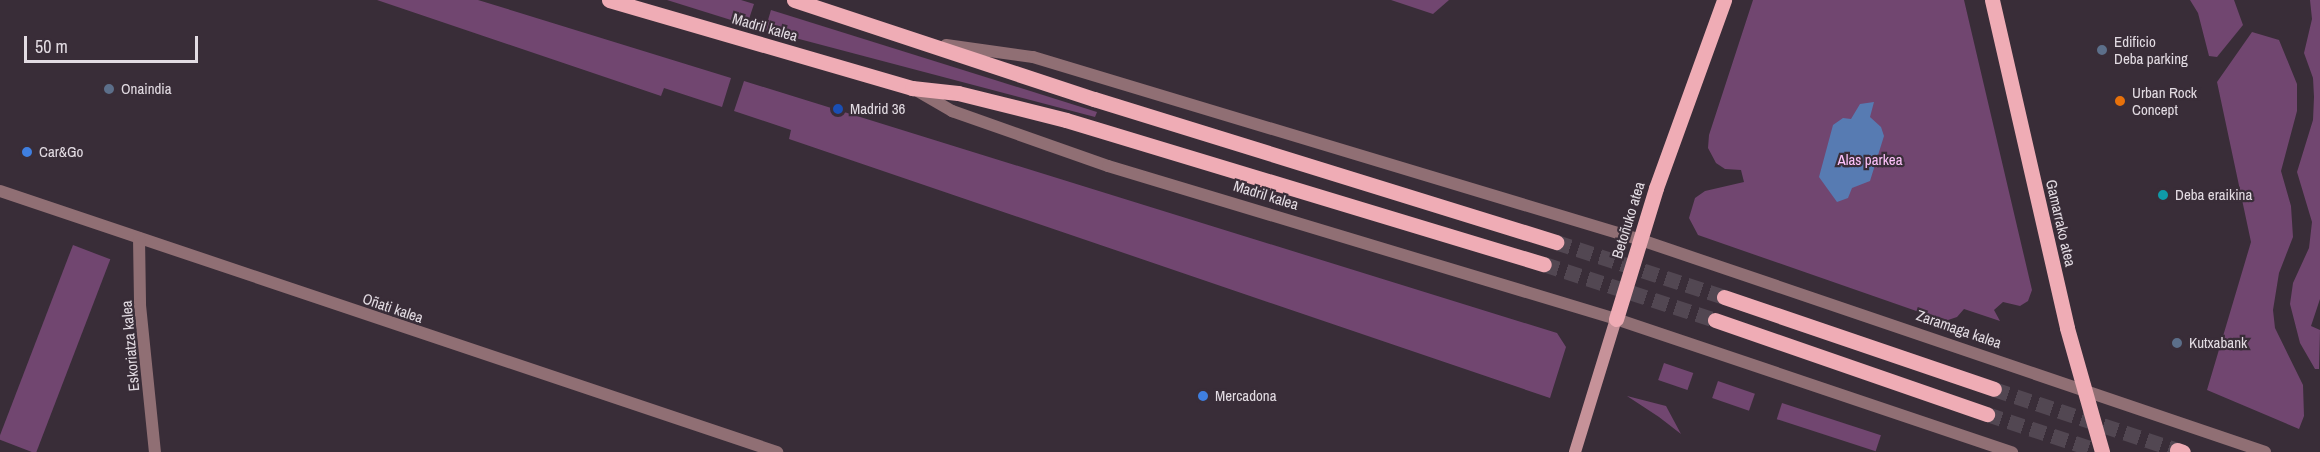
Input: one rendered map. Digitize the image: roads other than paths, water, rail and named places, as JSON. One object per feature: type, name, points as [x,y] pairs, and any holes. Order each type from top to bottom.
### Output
[{"type":"main road","name":"Madril kalea","points":[[609,0],[912,88],[958,93],[1066,120],[1544,264]]},
{"type":"main road","points":[[794,0],[936,44],[1094,99],[1556,242]]},
{"type":"main road","name":"Betoñuko atea","points":[[1575,452],[1656,188],[1724,0]]},
{"type":"main road","name":"Gamarrako atea","points":[[1992,0],[2067,328],[2087,392],[2102,452]]},
{"type":"main road","points":[[1724,297],[1994,389]]},
{"type":"main road","points":[[1715,320],[1987,414]]},
{"type":"street","points":[[1714,0],[1716,22]]},
{"type":"street","points":[[936,44],[1033,57],[1641,240]]},
{"type":"street","name":"Madril kalea","points":[[912,88],[952,111],[1108,166],[1616,319]]},
{"type":"street","name":"Oñati kalea","points":[[0,191],[777,452]]},
{"type":"street","name":"Eskoriatza kalea","points":[[139,238],[140,305],[155,452]]},
{"type":"street","name":"Zaramaga kalea","points":[[1641,240],[2265,452]]},
{"type":"street","points":[[1616,319],[2012,452]]},
{"type":"water","points":[[1874,102],[1870,117],[1881,127],[1884,136],[1870,181],[1852,188],[1848,198],[1837,202],[1819,177],[1833,125],[1843,118],[1851,119],[1860,104]]},
{"type":"tunnel","points":[[1556,242],[1724,297]]},
{"type":"tunnel","points":[[1544,264],[1715,320]]},
{"type":"tunnel","points":[[1994,389],[2177,450]]},
{"type":"tunnel","points":[[1987,414],[2102,452]]},
{"type":"place","name":"Edificio Deba parking","points":[[2102,50]]},
{"type":"place","name":"Onaindia","points":[[109,89]]},
{"type":"place","name":"Urban Rock Concept","points":[[2120,101]]},
{"type":"place","name":"Madrid 36","points":[[838,109]]},
{"type":"place","name":"Car&Go","points":[[27,152]]},
{"type":"place","name":"Deba eraikina","points":[[2163,195]]},
{"type":"place","name":"Kutxabank","points":[[2177,343]]},
{"type":"place","name":"Mercadona","points":[[1203,396]]},
{"type":"park label","name":"Alas parkea","points":[[1870,160]]}]
